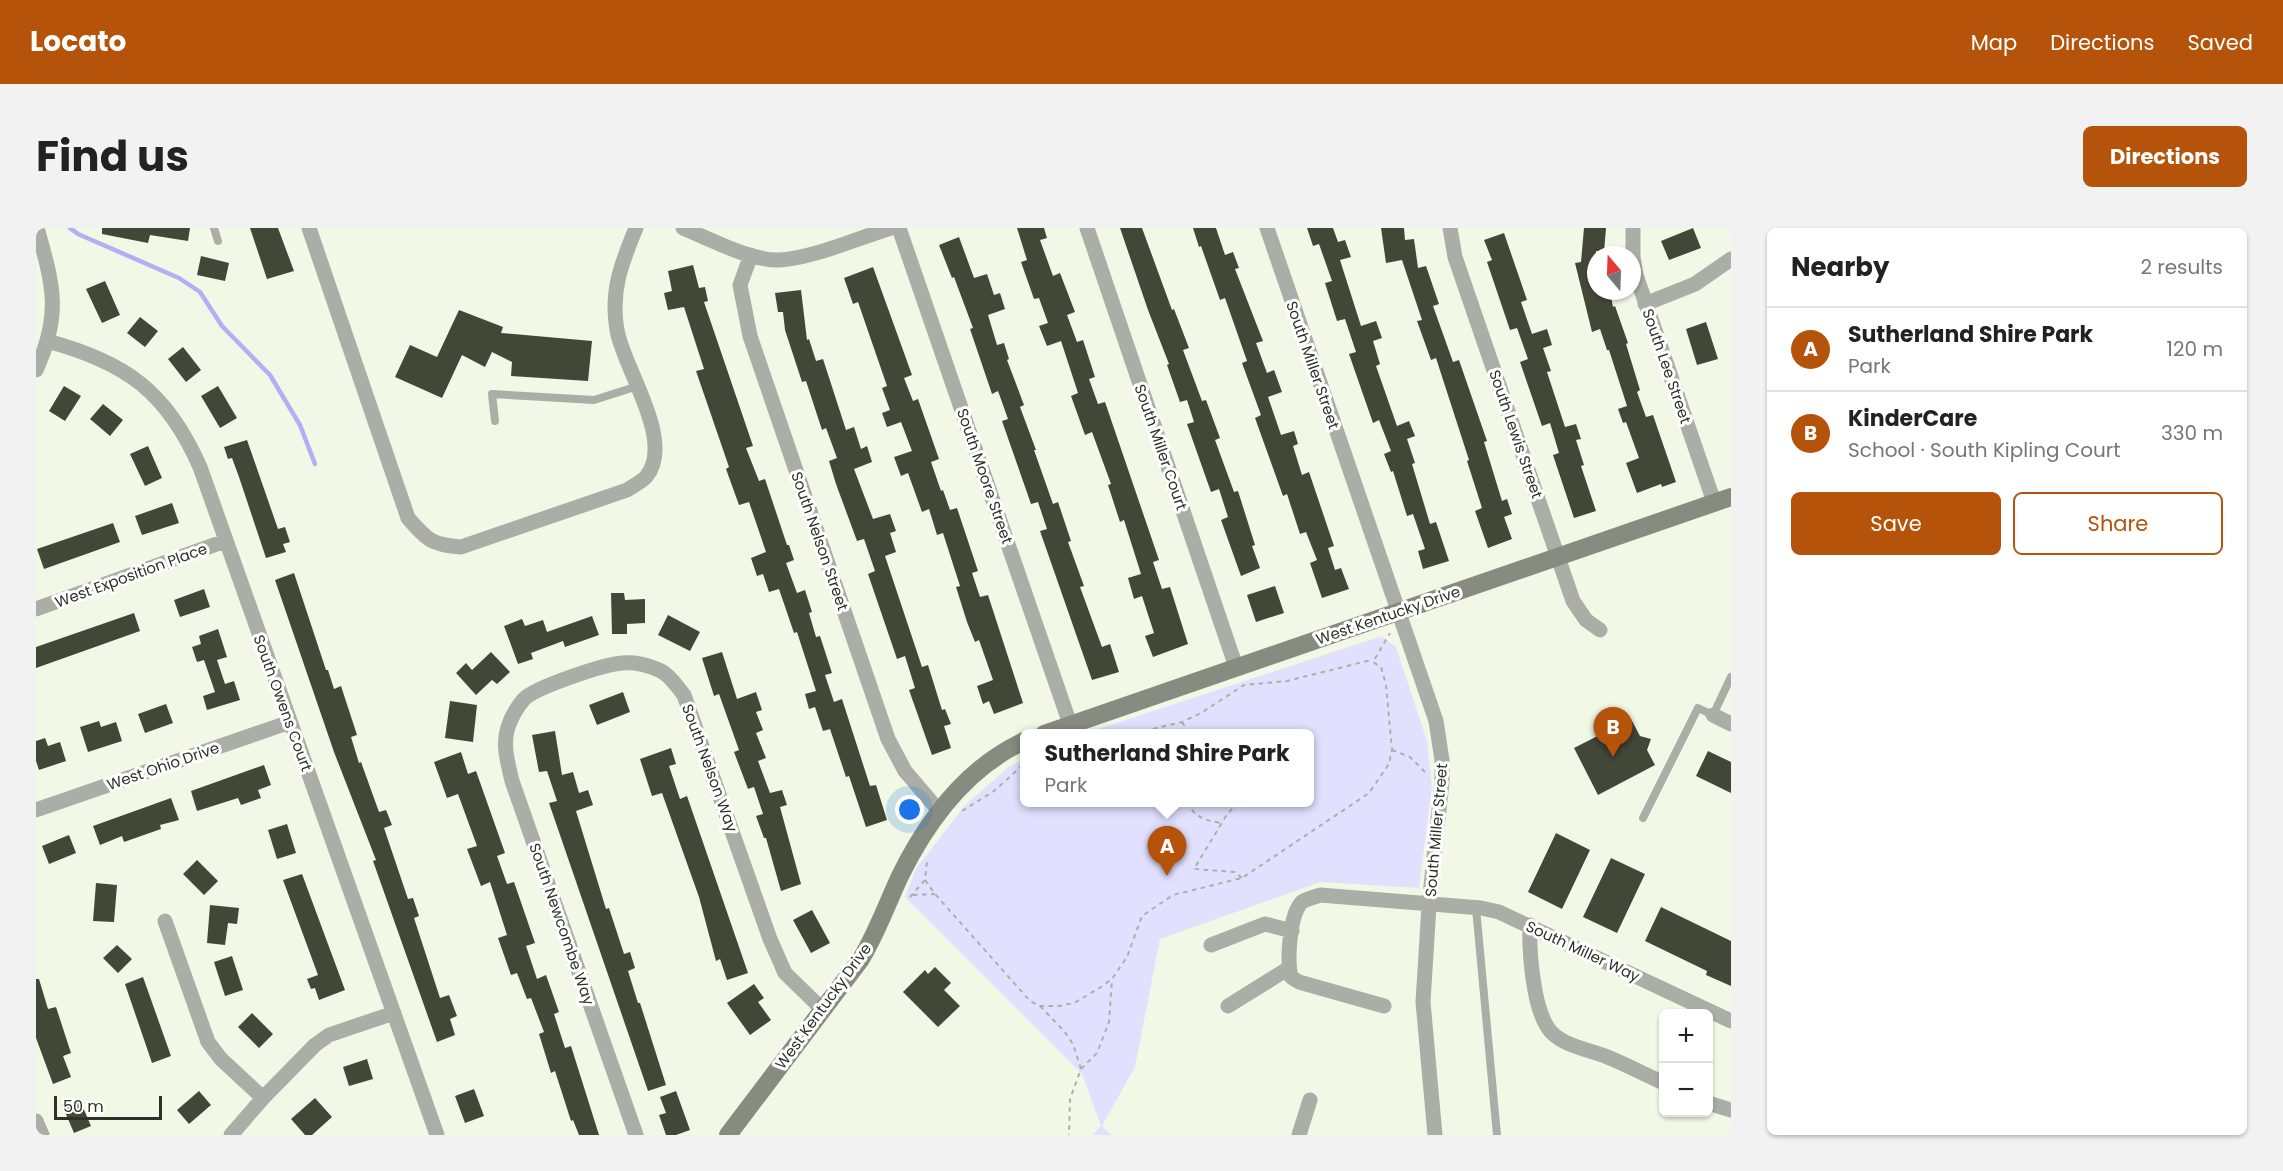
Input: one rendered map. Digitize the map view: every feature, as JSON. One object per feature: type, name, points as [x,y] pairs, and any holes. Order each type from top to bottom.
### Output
[{"type":"street","points":[[36,370],[54,313],[51,277],[38,228]]},
{"type":"street","points":[[309,228],[408,518],[424,537],[441,546],[461,548],[627,490],[646,476],[654,457],[656,438],[617,331],[615,299],[620,268],[636,228]]},
{"type":"street","points":[[683,228],[751,255],[779,260],[811,254],[891,228]]},
{"type":"street","name":"South Moore Street","points":[[899,228],[1070,724]]},
{"type":"street","name":"South Miller Court","points":[[1087,228],[1236,667]]},
{"type":"street","name":"South Miller Street","points":[[1267,228],[1436,721],[1442,760],[1423,1002],[1435,1135]]},
{"type":"street","name":"South Lewis Street","points":[[1450,228],[1455,257],[1576,609],[1600,630]]},
{"type":"street","name":"South Lee Street","points":[[1633,228],[1633,257],[1646,304],[1723,500]]},
{"type":"street","name":"South Nelson Street","points":[[751,255],[741,285],[750,336],[888,739],[905,771],[948,815]]},
{"type":"street","points":[[1646,304],[1695,284],[1731,259]]},
{"type":"street","name":"South Owens Court","points":[[47,341],[123,370],[156,396],[187,436],[200,467],[436,1135]]},
{"type":"street","name":"West Kentucky Drive","points":[[1057,729],[1236,667],[1401,620],[1557,557],[1723,500]]},
{"type":"street","name":"West Exposition Place","points":[[36,609],[225,541]]},
{"type":"street","name":"South Nelson Way","points":[[516,711],[524,699],[535,692],[585,673],[621,663],[656,668],[669,676],[684,695],[770,939],[785,973],[823,1010]]},
{"type":"street","name":"South Newcombe Way","points":[[516,711],[508,725],[506,739],[506,759],[512,781],[636,1135]]},
{"type":"street","points":[[1713,715],[1731,724]]},
{"type":"street","name":"West Ohio Drive","points":[[36,810],[290,722]]},
{"type":"street","name":"West Kentucky Drive","points":[[728,1135],[870,944],[912,854],[948,815],[952,794],[981,767],[1020,743]]},
{"type":"street","name":"South Miller Way","points":[[1289,968],[1295,916],[1303,902],[1320,895],[1476,908],[1499,912],[1530,925],[1731,1021]]},
{"type":"street","points":[[165,921],[208,1042],[221,1059],[263,1098]]},
{"type":"street","points":[[1211,945],[1265,924],[1292,931]]},
{"type":"street","points":[[1530,925],[1529,948],[1539,1009],[1548,1030],[1561,1040],[1605,1056],[1659,1081]]},
{"type":"street","points":[[1228,1006],[1289,968],[1291,978],[1299,982],[1384,1006]]},
{"type":"street","points":[[231,1135],[263,1098],[315,1045],[330,1035],[394,1013]]},
{"type":"street","points":[[1299,1135],[1310,1100]]},
{"type":"street","points":[[1713,1105],[1731,1110]]},
{"type":"street","points":[[36,1121],[42,1135]]},
{"type":"lane","points":[[214,228],[218,241]]},
{"type":"lane","points":[[495,421],[492,394],[594,400],[638,386]]},
{"type":"lane","points":[[1643,818],[1698,708],[1713,715],[1731,677]]},
{"type":"lane","points":[[1476,908],[1497,1135]]},
{"type":"path","points":[[1373,662],[1390,633],[1401,620]]},
{"type":"path","points":[[1040,1006],[1074,1003],[1112,979],[1128,957],[1142,916],[1173,895],[1242,878],[1369,793],[1389,764],[1392,750],[1386,685],[1381,667],[1367,661],[1287,681],[1244,685],[1182,722],[1152,729]]},
{"type":"path","points":[[1182,722],[1187,729]]},
{"type":"path","points":[[1392,750],[1410,757],[1426,771],[1427,781]]},
{"type":"path","points":[[948,815],[963,811],[994,791],[1020,768]]},
{"type":"path","points":[[1190,807],[1199,818],[1221,823]]},
{"type":"path","points":[[1234,807],[1221,823],[1194,869],[1235,872],[1242,878]]},
{"type":"path","points":[[927,859],[925,880],[935,894],[1030,1001],[1040,1006],[1064,1030],[1073,1044],[1081,1069]]},
{"type":"path","points":[[912,896],[935,894]]},
{"type":"path","points":[[1069,1135],[1070,1099],[1081,1069],[1097,1053],[1109,1022],[1112,979]]},
{"type":"shaded area","points":[[1382,636],[1396,647],[1427,741],[1432,786],[1419,888],[1321,882],[1160,939],[1135,1067],[1102,1126],[1111,1135],[1092,1135],[1101,1126],[1082,1074],[905,897],[916,869],[966,804],[1009,767],[1020,761],[1020,807],[1314,807],[1314,729],[1098,729]]},
{"type":"building","points":[[102,228],[190,228],[188,241],[150,235],[148,243],[102,234]]},
{"type":"building","points":[[250,228],[278,228],[294,271],[267,279]]},
{"type":"building","points":[[1017,228],[1044,228],[1047,238],[1040,240],[1053,276],[1060,273],[1075,312],[1067,315],[1077,342],[1083,340],[1095,377],[1089,379],[1098,404],[1105,402],[1159,560],[1153,562],[1162,589],[1170,587],[1188,644],[1153,657],[1145,636],[1154,633],[1142,596],[1134,599],[1128,578],[1141,574],[1124,520],[1120,522],[1108,485],[1111,484],[1092,432],[1085,435],[1071,396],[1078,393],[1061,341],[1047,346],[1039,326],[1048,323],[1039,298],[1034,299],[1021,262],[1027,260]]},
{"type":"building","points":[[1120,228],[1142,228],[1172,310],[1174,309],[1189,348],[1183,350],[1202,401],[1206,400],[1220,438],[1215,440],[1234,492],[1238,491],[1255,545],[1252,546],[1260,568],[1241,576],[1221,520],[1228,517],[1219,489],[1211,492],[1187,424],[1194,422],[1187,400],[1180,402],[1167,365],[1169,364]]},
{"type":"building","points":[[1193,228],[1216,228],[1225,255],[1233,252],[1239,268],[1235,269],[1263,341],[1256,343],[1267,373],[1274,370],[1282,392],[1268,397],[1281,435],[1294,431],[1298,444],[1293,446],[1302,475],[1309,472],[1334,546],[1328,548],[1335,570],[1341,568],[1349,589],[1322,598],[1310,563],[1317,560],[1306,532],[1300,534],[1287,494],[1283,496],[1255,418],[1261,415],[1242,363],[1247,361],[1225,298],[1220,300]]},
{"type":"building","points":[[1307,228],[1333,228],[1338,242],[1345,240],[1351,257],[1340,260],[1361,326],[1376,321],[1382,338],[1373,341],[1380,364],[1376,366],[1397,426],[1409,421],[1415,436],[1407,439],[1415,463],[1412,464],[1430,524],[1436,522],[1449,561],[1423,569],[1418,551],[1425,549],[1413,514],[1407,516],[1393,471],[1391,472],[1384,454],[1391,451],[1379,420],[1373,423],[1349,354],[1356,352],[1345,319],[1337,321],[1325,283],[1332,281],[1319,244],[1313,246]]},
{"type":"building","points":[[1381,228],[1404,228],[1405,240],[1414,239],[1418,268],[1426,266],[1439,304],[1433,306],[1453,362],[1459,360],[1487,441],[1484,442],[1502,501],[1507,499],[1512,514],[1504,517],[1512,539],[1488,548],[1475,511],[1482,508],[1467,461],[1469,460],[1436,358],[1431,360],[1417,321],[1422,320],[1402,260],[1386,263]]},
{"type":"building","points":[[1584,228],[1606,228],[1604,246],[1587,246],[1587,300],[1612,300],[1613,307],[1615,306],[1628,343],[1626,344],[1640,390],[1637,392],[1646,417],[1653,415],[1676,482],[1662,487],[1661,484],[1637,493],[1626,463],[1639,458],[1626,422],[1623,423],[1618,409],[1627,406],[1600,329],[1592,332],[1575,263],[1581,262]]},
{"type":"building","points":[[1693,228],[1701,248],[1669,260],[1661,241]]},
{"type":"building","points":[[1504,233],[1527,300],[1521,302],[1532,334],[1547,329],[1552,345],[1543,348],[1551,371],[1547,372],[1565,427],[1576,424],[1581,439],[1576,440],[1584,465],[1581,466],[1596,511],[1574,518],[1553,455],[1559,453],[1550,423],[1542,426],[1520,362],[1528,359],[1517,328],[1510,330],[1487,262],[1492,260],[1484,240]]},
{"type":"building","points":[[959,237],[974,278],[987,274],[994,295],[1000,293],[1005,309],[988,315],[997,345],[1004,343],[1009,359],[1007,360],[1024,405],[1020,407],[1036,450],[1034,450],[1053,504],[1058,502],[1071,541],[1068,542],[1084,586],[1080,587],[1102,647],[1110,644],[1119,672],[1092,680],[1040,531],[1047,529],[1038,502],[1031,504],[1002,421],[1008,419],[998,391],[992,394],[970,329],[973,328],[939,245]]},
{"type":"building","points":[[201,256],[229,263],[225,281],[197,275]]},
{"type":"building","points":[[693,265],[699,288],[705,287],[708,301],[704,302],[753,446],[746,448],[759,481],[765,479],[794,560],[786,563],[797,593],[805,590],[812,612],[809,613],[816,637],[820,636],[832,673],[825,675],[834,702],[842,699],[870,786],[876,785],[887,820],[866,827],[830,729],[823,731],[815,707],[809,709],[805,694],[816,691],[797,632],[794,633],[779,589],[769,592],[763,574],[757,576],[751,558],[766,552],[749,502],[739,505],[726,469],[729,467],[696,371],[704,369],[684,307],[668,310],[664,293],[672,291],[668,271]]},
{"type":"building","points":[[873,267],[912,375],[904,378],[913,401],[918,399],[939,459],[931,462],[950,510],[957,508],[978,571],[972,573],[980,597],[988,595],[1023,703],[994,714],[989,701],[983,704],[977,686],[993,680],[979,640],[975,642],[967,622],[956,587],[960,586],[943,533],[937,535],[929,509],[922,512],[908,473],[901,476],[894,457],[912,451],[901,422],[887,427],[882,413],[890,410],[882,388],[887,386],[858,302],[853,304],[844,278]]},
{"type":"building","points":[[105,281],[120,315],[102,323],[86,289]]},
{"type":"building","points":[[801,290],[807,340],[809,339],[816,361],[823,359],[846,430],[854,427],[861,449],[867,446],[872,462],[854,469],[873,519],[890,514],[896,531],[890,533],[896,552],[885,556],[922,667],[928,665],[942,710],[945,709],[951,724],[944,726],[951,748],[932,755],[909,690],[915,688],[905,656],[897,659],[868,574],[875,571],[864,539],[857,541],[836,484],[829,461],[837,458],[826,428],[822,430],[806,381],[802,382],[785,330],[783,312],[778,312],[775,293]]},
{"type":"building","points":[[459,310],[503,327],[501,333],[592,341],[588,381],[511,376],[512,362],[492,352],[485,367],[462,355],[442,398],[395,377],[410,345],[437,357]]},
{"type":"building","points":[[140,317],[158,331],[145,347],[127,333]]},
{"type":"building","points":[[1706,322],[1718,359],[1697,365],[1686,329]]},
{"type":"building","points":[[183,347],[201,370],[186,382],[168,359]]},
{"type":"building","points":[[64,386],[81,396],[65,421],[49,411]]},
{"type":"building","points":[[218,386],[237,418],[220,428],[201,396]]},
{"type":"building","points":[[103,404],[123,420],[110,436],[90,419]]},
{"type":"building","points":[[247,440],[278,529],[285,527],[290,542],[283,544],[286,552],[266,558],[232,458],[228,459],[224,447]]},
{"type":"building","points":[[148,446],[162,478],[145,486],[130,454]]},
{"type":"building","points":[[172,503],[179,523],[142,535],[135,516]]},
{"type":"building","points":[[113,523],[120,542],[44,569],[37,549]]},
{"type":"building","points":[[294,573],[326,670],[328,670],[334,689],[341,686],[357,735],[351,737],[359,763],[361,762],[379,812],[386,810],[392,825],[384,828],[408,899],[413,898],[419,916],[414,918],[440,998],[449,995],[457,1016],[450,1019],[455,1035],[437,1042],[373,861],[376,860],[334,752],[275,580]]},
{"type":"building","points":[[1275,586],[1284,613],[1256,622],[1247,595]]},
{"type":"building","points":[[204,589],[210,607],[180,617],[174,600]]},
{"type":"building","points":[[611,593],[624,593],[625,600],[645,599],[645,623],[627,624],[627,634],[612,634]]},
{"type":"building","points":[[134,613],[140,631],[36,668],[36,647]]},
{"type":"building","points":[[668,615],[700,632],[690,651],[658,635]]},
{"type":"building","points":[[592,616],[599,635],[565,647],[563,641],[531,653],[533,659],[518,664],[504,626],[522,619],[525,626],[543,620],[547,632]]},
{"type":"building","points":[[218,629],[227,657],[217,660],[225,684],[234,681],[240,700],[207,710],[203,696],[215,692],[204,660],[197,662],[192,647],[201,644],[199,636]]},
{"type":"building","points":[[491,652],[510,672],[497,684],[492,680],[476,695],[456,673],[466,663],[472,670]]},
{"type":"building","points":[[722,652],[737,699],[756,692],[762,710],[756,712],[763,730],[756,733],[766,758],[758,761],[770,793],[782,790],[787,805],[780,807],[801,884],[781,891],[766,838],[764,838],[756,816],[763,814],[754,787],[748,789],[734,752],[739,750],[719,694],[714,696],[702,658]]},
{"type":"building","points":[[623,692],[630,712],[597,725],[589,705]]},
{"type":"building","points":[[450,701],[477,705],[473,742],[445,738]]},
{"type":"building","points":[[166,704],[173,723],[145,733],[138,714]]},
{"type":"building","points":[[1631,719],[1640,736],[1651,739],[1647,750],[1655,765],[1598,795],[1574,748]]},
{"type":"building","points":[[99,721],[101,727],[116,722],[122,741],[88,752],[80,727]]},
{"type":"building","points":[[555,731],[562,775],[573,772],[579,793],[588,790],[593,805],[576,811],[606,909],[609,908],[624,954],[630,952],[635,968],[628,971],[666,1085],[648,1091],[549,803],[557,801],[547,771],[539,772],[532,735]]},
{"type":"building","points":[[45,738],[48,746],[60,742],[66,761],[39,770],[36,761],[36,741]]},
{"type":"building","points":[[671,748],[676,764],[669,766],[680,799],[687,796],[748,973],[727,980],[720,959],[716,961],[699,897],[662,793],[652,796],[640,759]]},
{"type":"building","points":[[1708,751],[1731,762],[1731,793],[1696,776]]},
{"type":"building","points":[[461,752],[468,774],[476,771],[505,853],[497,856],[507,884],[514,882],[535,943],[526,946],[537,979],[546,975],[559,1012],[554,1014],[565,1048],[571,1046],[599,1135],[579,1135],[573,1120],[571,1121],[555,1071],[551,1073],[539,1034],[544,1032],[531,998],[527,999],[517,973],[511,975],[498,938],[507,935],[490,882],[481,886],[467,849],[477,846],[458,794],[447,798],[434,762]]},
{"type":"building","points":[[264,765],[271,785],[258,790],[261,798],[241,805],[238,798],[197,811],[191,791]]},
{"type":"building","points":[[171,798],[179,820],[160,825],[161,829],[124,842],[122,836],[100,845],[93,826]]},
{"type":"building","points":[[287,824],[296,853],[277,859],[268,830]]},
{"type":"building","points":[[1556,833],[1590,850],[1562,909],[1528,892]]},
{"type":"building","points":[[69,835],[76,853],[49,864],[42,846]]},
{"type":"building","points":[[1611,858],[1645,874],[1617,933],[1583,917]]},
{"type":"building","points":[[197,860],[218,881],[204,895],[183,874]]},
{"type":"building","points":[[302,874],[345,990],[319,1000],[315,988],[311,989],[307,979],[318,975],[283,880]]},
{"type":"building","points":[[96,883],[117,885],[114,922],[93,921]]},
{"type":"building","points":[[210,905],[239,908],[237,924],[228,923],[225,945],[207,943]]},
{"type":"building","points":[[1661,907],[1731,941],[1731,986],[1706,975],[1707,971],[1645,941]]},
{"type":"building","points":[[812,910],[830,943],[811,953],[793,920]]},
{"type":"building","points":[[117,945],[132,959],[118,973],[103,958]]},
{"type":"building","points":[[232,956],[243,990],[225,996],[214,962]]},
{"type":"building","points":[[935,967],[951,983],[944,990],[960,1006],[938,1027],[903,992],[925,970],[928,974]]},
{"type":"building","points":[[143,977],[171,1056],[152,1063],[125,984]]},
{"type":"building","points":[[36,979],[39,979],[48,1009],[56,1007],[71,1053],[63,1056],[71,1077],[53,1084],[36,1038]]},
{"type":"building","points":[[754,984],[764,998],[758,1002],[771,1020],[750,1035],[727,1003]]},
{"type":"building","points":[[252,1013],[273,1034],[259,1048],[238,1027]]},
{"type":"building","points":[[367,1059],[373,1079],[349,1086],[343,1067]]},
{"type":"building","points":[[474,1089],[484,1116],[465,1123],[455,1096]]},
{"type":"building","points":[[199,1091],[211,1105],[189,1124],[177,1110]]},
{"type":"building","points":[[676,1091],[690,1130],[676,1135],[666,1135],[659,1115],[666,1113],[660,1097]]},
{"type":"building","points":[[79,1098],[91,1126],[74,1133],[62,1105]]},
{"type":"building","points":[[315,1098],[332,1117],[312,1135],[305,1135],[291,1119]]},
{"type":"waterway","points":[[70,228],[78,234],[179,278],[200,292],[222,326],[270,375],[300,425],[315,464]]},
{"type":"place","name":"KinderCare","points":[[1613,757]]},
{"type":"place","name":"Sutherland Shire Park","points":[[1167,876]]}]
